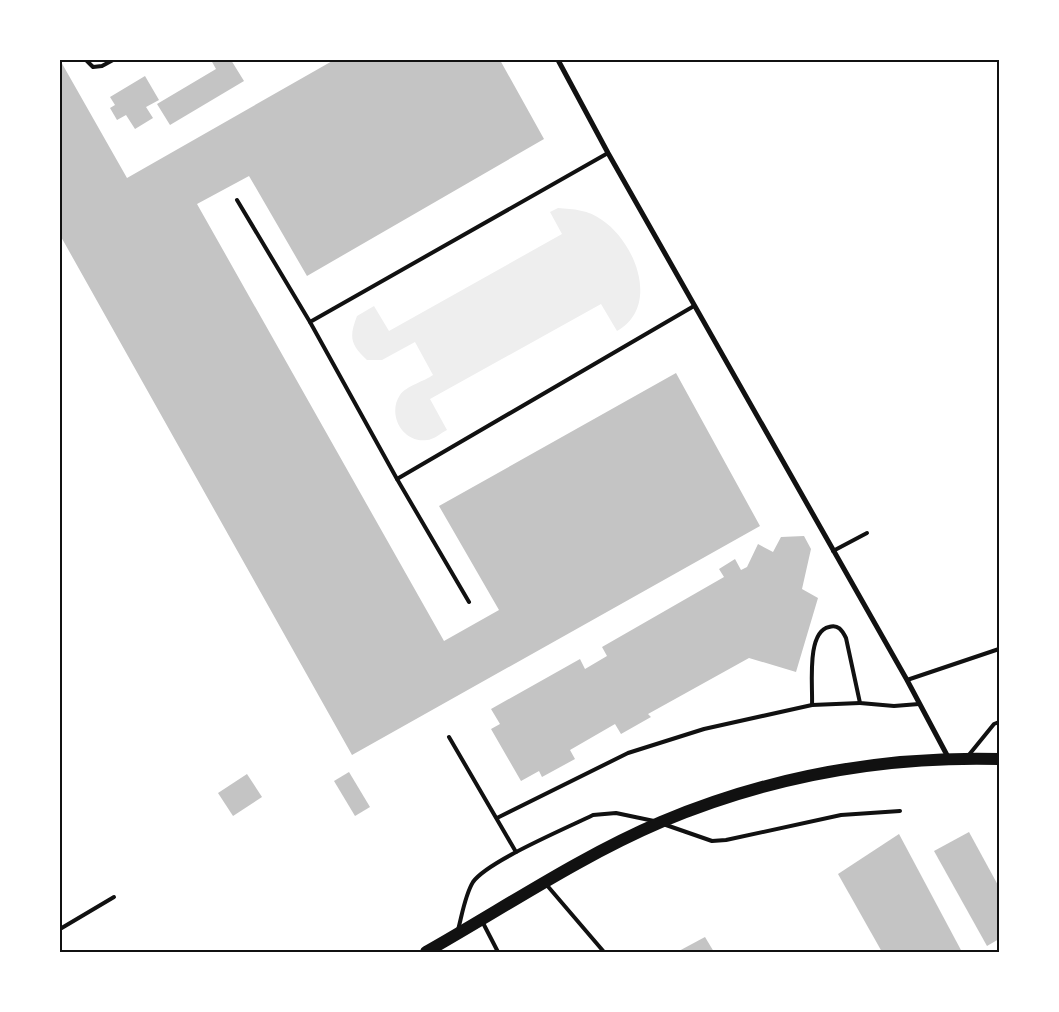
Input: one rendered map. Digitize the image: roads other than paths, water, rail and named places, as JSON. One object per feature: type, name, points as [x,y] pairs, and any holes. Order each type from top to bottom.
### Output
[{"type":"main road","points":[[426,952],[595,854],[660,822],[736,794],[821,772],[948,757],[999,759]]},
{"type":"street","points":[[558,60],[694,306],[907,680],[948,757]]},
{"type":"lane","points":[[86,60],[93,67],[102,66],[113,60]]},
{"type":"lane","points":[[310,322],[608,153]]},
{"type":"lane","points":[[237,200],[310,322],[397,479],[469,602]]},
{"type":"lane","points":[[397,479],[694,306]]},
{"type":"lane","points":[[833,551],[867,533]]},
{"type":"lane","points":[[812,706],[813,643],[818,633],[826,627],[834,626],[842,629],[846,638],[860,703]]},
{"type":"lane","points":[[907,680],[999,649]]},
{"type":"lane","points":[[497,818],[628,753],[704,729],[812,706],[860,703],[894,706],[919,704]]},
{"type":"lane","points":[[966,758],[994,724],[999,722]]},
{"type":"lane","points":[[449,737],[516,852]]},
{"type":"lane","points":[[457,935],[473,883],[480,875],[516,852],[593,815],[604,812],[616,812],[660,822],[712,841],[726,840],[841,815],[900,811]]},
{"type":"lane","points":[[545,883],[604,952]]},
{"type":"lane","points":[[60,929],[114,897]]},
{"type":"lane","points":[[482,920],[498,952]]}]
